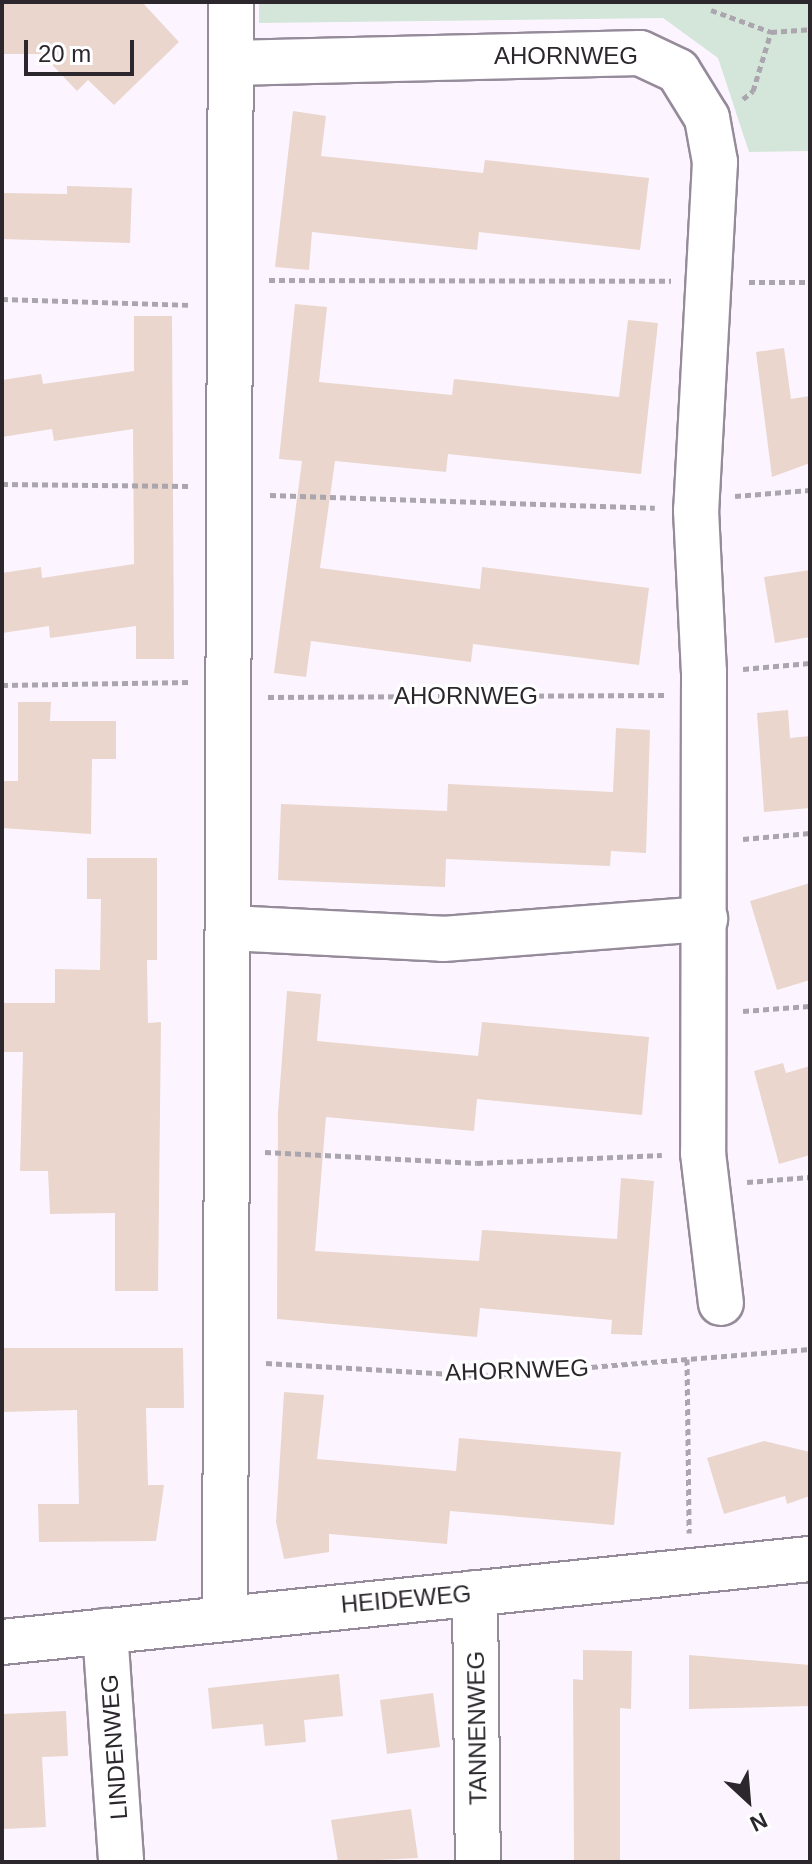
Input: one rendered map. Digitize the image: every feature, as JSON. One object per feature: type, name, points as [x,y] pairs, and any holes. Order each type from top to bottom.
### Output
[{"type":"street","points":[[225,1618],[223,1150],[229,928],[231,2]]},
{"type":"street","name":"AHORNWEG","points":[[231,63],[640,53],[660,59],[693,88],[710,129],[709,282],[696,504],[704,683],[704,1169],[721,1303]]},
{"type":"street","points":[[229,928],[443,939],[705,919]]},
{"type":"street","name":"HEIDEWEG","points":[[2,1642],[810,1559]]},
{"type":"street","name":"TANNENWEG","points":[[475,1593],[478,1862]]},
{"type":"street","name":"LINDENWEG","points":[[105,1631],[121,1862]]},
{"type":"path","points":[[711,10],[771,32],[810,29]]},
{"type":"path","points":[[733,106],[753,91],[771,32]]},
{"type":"path","points":[[263,280],[810,282]]},
{"type":"path","points":[[2,299],[198,306]]},
{"type":"path","points":[[2,484],[198,486]]},
{"type":"path","points":[[264,494],[696,504],[810,490]]},
{"type":"path","name":"AHORNWEG","points":[[2,685],[228,689],[704,683],[810,663]]},
{"type":"path","points":[[704,843],[810,833]]},
{"type":"path","points":[[706,1014],[810,1006]]},
{"type":"path","points":[[223,1150],[477,1163],[704,1169],[810,1177]]},
{"type":"path","name":"AHORNWEG","points":[[225,1360],[482,1376],[810,1349]]},
{"type":"path","points":[[687,1359],[689,1550]]},
{"type":"green space","points":[[259,2],[810,2],[810,151],[749,152],[718,58],[663,18],[259,23]]},
{"type":"building","points":[[2,2],[142,2],[179,42],[114,105],[88,80],[77,91],[42,54],[2,54]]},
{"type":"building","points":[[293,111],[326,116],[321,156],[483,173],[485,160],[649,178],[640,250],[479,232],[477,250],[312,232],[309,270],[275,267]]},
{"type":"building","points":[[67,186],[132,188],[130,243],[2,239],[2,193],[67,194]]},
{"type":"building","points":[[295,304],[327,307],[319,382],[452,395],[454,379],[619,397],[628,320],[658,323],[641,474],[448,454],[446,472],[335,461],[320,568],[480,589],[482,567],[649,588],[639,665],[473,644],[471,662],[311,641],[306,677],[274,673],[302,461],[279,459]]},
{"type":"building","points":[[134,316],[172,316],[174,659],[136,659],[136,626],[50,638],[49,626],[2,633],[2,573],[41,567],[42,578],[134,564],[133,429],[54,441],[52,429],[2,437],[2,380],[41,374],[43,384],[134,371]]},
{"type":"building","points":[[784,348],[791,399],[810,396],[810,463],[772,477],[756,352]]},
{"type":"building","points":[[810,570],[810,637],[775,643],[764,577]]},
{"type":"building","points":[[18,702],[51,702],[50,721],[116,721],[116,759],[92,759],[91,834],[2,828],[2,781],[18,781]]},
{"type":"building","points":[[788,710],[790,738],[810,736],[810,808],[764,812],[757,713]]},
{"type":"building","points":[[616,728],[650,730],[646,853],[611,851],[610,866],[446,859],[445,887],[278,880],[281,804],[447,811],[448,784],[613,792]]},
{"type":"building","points":[[87,858],[157,858],[157,960],[147,960],[148,1023],[161,1022],[158,1291],[115,1291],[115,1213],[50,1214],[48,1171],[20,1171],[23,1052],[2,1052],[2,1003],[55,1003],[55,969],[100,970],[101,899],[87,899]]},
{"type":"building","points":[[810,883],[810,980],[777,990],[750,901]]},
{"type":"building","points":[[287,991],[321,994],[317,1041],[478,1056],[482,1022],[649,1037],[642,1115],[477,1099],[474,1131],[326,1117],[315,1251],[479,1261],[482,1230],[617,1239],[621,1178],[654,1181],[642,1335],[611,1334],[612,1320],[480,1308],[477,1337],[277,1319],[278,1112]]},
{"type":"building","points":[[783,1063],[786,1073],[810,1066],[810,1155],[779,1164],[754,1071]]},
{"type":"building","points":[[2,1348],[183,1348],[184,1408],[146,1408],[148,1485],[164,1485],[156,1541],[39,1542],[38,1504],[79,1504],[77,1410],[2,1412]]},
{"type":"building","points":[[284,1392],[324,1395],[317,1459],[456,1471],[459,1438],[621,1452],[614,1525],[450,1511],[447,1544],[329,1534],[329,1552],[284,1559],[276,1522]]},
{"type":"building","points":[[764,1441],[810,1452],[810,1496],[787,1504],[785,1496],[724,1514],[707,1458]]},
{"type":"building","points":[[583,1650],[632,1651],[631,1709],[620,1708],[620,1861],[574,1862],[573,1679],[583,1680]]},
{"type":"building","points":[[689,1655],[810,1665],[810,1706],[689,1709]]},
{"type":"building","points":[[339,1674],[343,1716],[304,1720],[306,1742],[265,1746],[263,1724],[212,1729],[208,1688]]},
{"type":"building","points":[[433,1693],[440,1747],[387,1754],[380,1700]]},
{"type":"building","points":[[66,1711],[68,1756],[42,1757],[46,1827],[4,1829],[2,1714]]},
{"type":"building","points":[[411,1809],[418,1858],[338,1862],[331,1820]]}]
